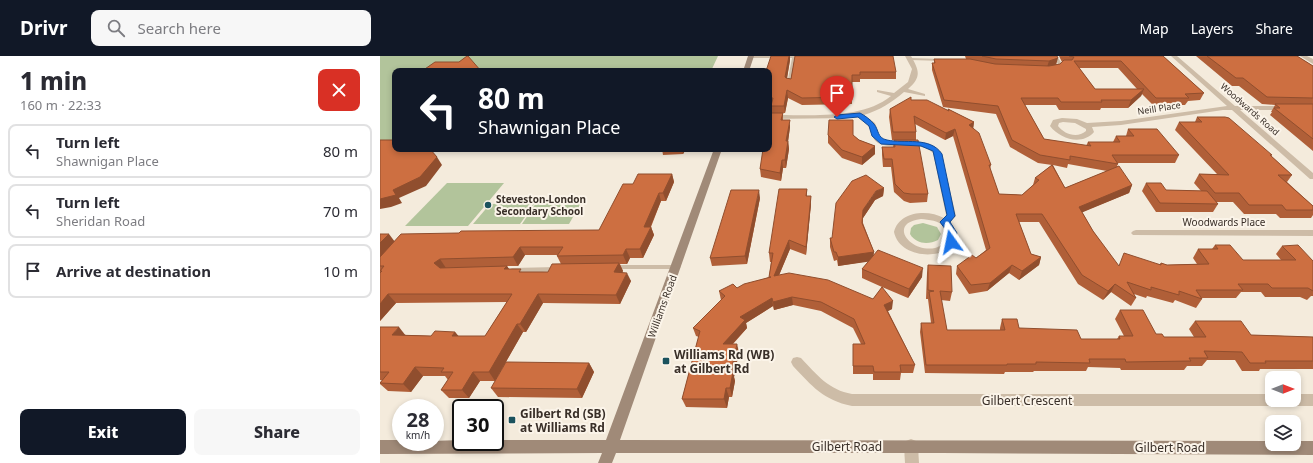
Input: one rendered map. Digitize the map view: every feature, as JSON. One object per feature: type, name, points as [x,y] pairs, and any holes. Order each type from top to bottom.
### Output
[{"type":"main road","points":[[747,68],[751,57]]},
{"type":"main road","name":"Williams Road","points":[[605,463],[677,267],[717,152]]},
{"type":"main road","name":"Gilbert Road","points":[[380,446],[1313,448]]},
{"type":"street","name":"Woodwards Road","points":[[1174,56],[1313,177]]},
{"type":"street","points":[[1303,56],[1313,58]]},
{"type":"street","points":[[1303,56],[1313,62]]},
{"type":"street","points":[[772,117],[837,117],[860,115],[880,107],[904,90],[911,83],[914,77],[914,66],[910,58]]},
{"type":"street","points":[[904,90],[923,95]]},
{"type":"street","points":[[879,91],[896,96]]},
{"type":"street","name":"Neill Place","points":[[1086,125],[1121,124],[1223,108],[1313,108]]},
{"type":"street","points":[[860,115],[872,125],[875,136],[883,142],[922,144],[933,148],[937,152],[951,216],[945,222]]},
{"type":"street","points":[[913,217],[930,217],[945,222],[952,231],[952,239],[949,244],[938,250],[925,251],[916,249],[905,243],[899,235],[901,224],[913,217]]},
{"type":"street","name":"Woodwards Place","points":[[1136,233],[1313,233]]},
{"type":"street","name":"Gilbert Crescent","points":[[797,362],[822,389],[831,395],[852,400],[1265,400]]},
{"type":"street","points":[[1301,400],[1313,400]]},
{"type":"street","points":[[911,446],[912,463]]},
{"type":"lane","points":[[1048,70],[1057,68],[1063,64],[1055,56]]},
{"type":"lane","points":[[751,57],[794,57],[788,84]]},
{"type":"lane","points":[[910,58],[948,60]]},
{"type":"lane","points":[[601,267],[677,267]]},
{"type":"lane","points":[[507,271],[565,268]]},
{"type":"green space","points":[[380,56],[718,56],[712,68],[392,68],[392,142],[380,142]]},
{"type":"green space","points":[[447,183],[504,183],[468,226],[405,226]]},
{"type":"green space","points":[[535,203],[520,224],[473,224],[490,204]]},
{"type":"green space","points":[[536,203],[581,203],[569,224],[522,224]]},
{"type":"green space","points":[[923,223],[937,227],[941,234],[938,240],[930,243],[922,243],[910,234],[911,228],[914,225]]},
{"type":"building","points":[[468,56],[478,68],[426,68],[435,62],[459,62]]},
{"type":"building","points":[[771,56],[789,56],[785,77],[791,79],[795,56],[893,56],[896,72],[860,72],[860,75],[852,75],[852,97],[802,98],[787,90],[784,106],[772,106],[772,68],[767,68]]},
{"type":"building","points":[[982,56],[1057,56],[1058,58],[1049,61],[996,59]]},
{"type":"building","points":[[1069,56],[1163,56],[1204,93],[1185,94],[1189,98],[1156,98],[1121,61],[1074,61],[1095,89],[1144,89],[1131,100],[1061,102],[1058,98],[1021,98],[1044,139],[1091,146],[1088,142],[1120,142],[1116,136],[1134,136],[1128,129],[1157,129],[1179,155],[1112,155],[1118,164],[1070,156],[1070,160],[1040,155],[1012,140],[998,106],[944,100],[932,63],[935,63],[934,59],[970,59],[995,64],[1049,66],[1060,64],[1064,60],[1072,60],[1074,57]]},
{"type":"building","points":[[1207,56],[1297,56],[1313,66],[1313,98],[1267,97],[1243,78],[1236,78]]},
{"type":"building","points":[[911,97],[911,100],[927,100],[974,122],[969,125],[979,133],[991,165],[989,165],[999,194],[1022,195],[1039,180],[1035,178],[1052,165],[1065,188],[1119,166],[1132,185],[1079,207],[1093,231],[1119,266],[1124,253],[1161,265],[1161,263],[1167,265],[1209,264],[1198,249],[1218,249],[1215,245],[1230,245],[1243,260],[1296,260],[1282,246],[1298,245],[1313,261],[1313,291],[1308,288],[1272,288],[1268,284],[1238,284],[1243,290],[1196,290],[1202,299],[1179,291],[1179,295],[1151,287],[1151,290],[1127,282],[1136,298],[1115,284],[1108,291],[1082,275],[1042,214],[1016,214],[1031,254],[1041,257],[1022,271],[1012,265],[990,283],[971,285],[957,266],[972,255],[976,258],[990,248],[955,129],[946,133],[914,116],[916,132],[893,132],[890,109]]},
{"type":"building","points":[[1275,104],[1313,104],[1313,139],[1274,108],[1280,108]]},
{"type":"building","points":[[772,113],[783,113],[781,120],[790,120],[786,141],[788,141],[785,160],[782,160],[780,173],[760,169],[763,152],[772,152]]},
{"type":"building","points":[[1197,117],[1229,118],[1272,155],[1270,155],[1292,175],[1278,175],[1313,206],[1313,210],[1286,210],[1282,205],[1249,205],[1239,193],[1215,193],[1199,174],[1229,175],[1179,122],[1202,122]]},
{"type":"building","points":[[829,120],[853,120],[853,135],[859,140],[875,146],[862,157],[842,150],[828,135]]},
{"type":"building","points":[[380,140],[392,140],[392,152],[433,152],[437,157],[420,177],[393,190],[396,195],[380,199]]},
{"type":"building","points":[[894,140],[918,140],[928,194],[904,193],[895,184],[892,159],[884,159],[882,147],[895,147]]},
{"type":"building","points":[[638,174],[672,174],[663,193],[659,193],[644,227],[651,227],[640,249],[626,249],[623,255],[557,256],[563,247],[520,247],[513,257],[440,259],[434,263],[440,268],[507,266],[504,269],[521,269],[519,272],[548,272],[552,264],[619,263],[614,272],[627,273],[616,295],[538,294],[520,324],[517,324],[489,372],[473,372],[462,390],[441,390],[453,372],[441,372],[444,368],[415,367],[403,384],[380,383],[389,372],[380,372],[380,327],[399,327],[392,335],[431,336],[435,331],[455,332],[452,336],[485,336],[512,294],[388,294],[380,304],[380,273],[382,271],[380,271],[384,266],[380,266],[380,257],[401,234],[459,233],[461,231],[599,230],[623,184],[633,184]]},
{"type":"building","points":[[866,175],[884,188],[876,191],[863,210],[862,223],[874,252],[838,257],[836,252],[834,252],[830,238],[832,238],[836,203],[852,181]]},
{"type":"building","points":[[1146,183],[1161,183],[1166,190],[1207,191],[1218,204],[1160,203]]},
{"type":"building","points":[[779,189],[807,189],[806,196],[811,196],[806,247],[789,240],[774,276],[789,273],[828,280],[873,299],[882,287],[893,301],[884,305],[915,365],[900,365],[901,372],[874,372],[873,366],[853,366],[853,344],[865,344],[854,319],[821,302],[792,297],[773,302],[772,298],[740,317],[745,320],[723,344],[737,344],[731,372],[733,372],[730,388],[726,388],[724,399],[682,399],[700,331],[693,328],[725,296],[719,291],[733,284],[737,288],[744,284],[771,277],[769,277],[773,253],[769,253]]},
{"type":"building","points":[[731,190],[759,190],[745,256],[710,258]]},
{"type":"building","points":[[380,234],[389,234],[380,243]]},
{"type":"building","points":[[878,250],[923,268],[909,289],[862,269]]},
{"type":"building","points":[[928,265],[951,266],[952,292],[940,291],[947,330],[1005,330],[1002,319],[1017,319],[1019,328],[1077,330],[1081,339],[1120,339],[1119,336],[1133,336],[1120,310],[1143,310],[1156,334],[1162,334],[1164,337],[1206,337],[1195,321],[1241,321],[1251,335],[1313,337],[1313,361],[1265,361],[1266,363],[1250,363],[1242,352],[1204,351],[1208,358],[1189,358],[1191,361],[1126,362],[1125,359],[1089,359],[1090,363],[1036,362],[1036,364],[1007,365],[926,365],[921,323],[934,323],[929,292],[934,291],[928,290]]},
{"type":"building","points":[[506,362],[589,363],[577,389],[491,388]]},
{"type":"place","name":"Steveston-London Secondary School","points":[[488,205]]},
{"type":"place","name":"Williams Rd (WB) at Gilbert Rd","points":[[666,361]]},
{"type":"place","name":"Gilbert Rd (SB) at Williams Rd","points":[[512,420]]},
{"type":"route","points":[[837,117],[860,115],[872,125],[875,136],[883,142],[893,144],[922,144],[929,146],[937,152],[951,216],[945,222],[953,233],[951,242]]}]
